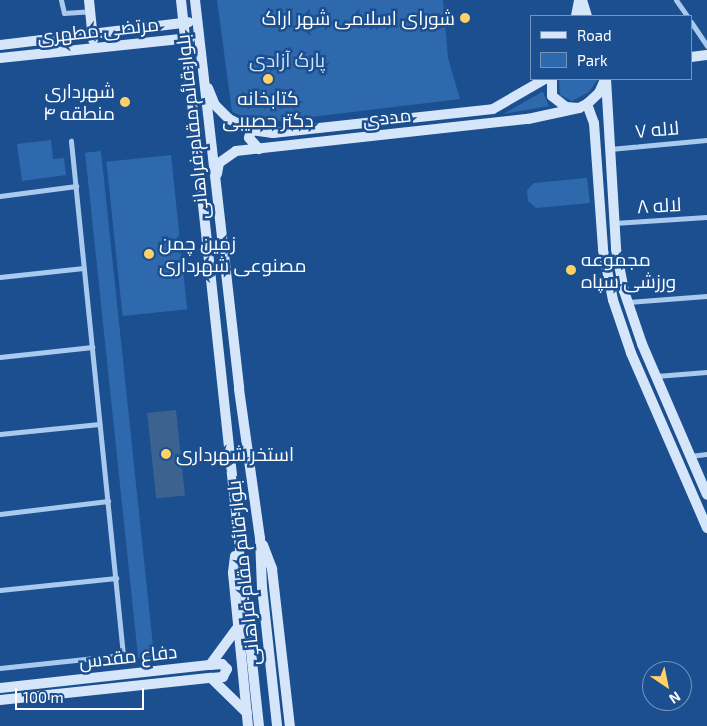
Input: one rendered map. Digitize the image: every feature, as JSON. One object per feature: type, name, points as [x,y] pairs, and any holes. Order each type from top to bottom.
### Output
[{"type":"street","points":[[61,0],[64,13],[90,11]]},
{"type":"street","points":[[89,0],[94,48]]},
{"type":"street","name":"بلوار قائم مقام فراهانی","points":[[181,0],[224,392],[237,543],[259,726]]},
{"type":"street","name":"بلوار قائم مقام فراهانی","points":[[195,0],[239,390],[260,538],[262,587],[277,726]]},
{"type":"street","points":[[576,15],[581,0]]},
{"type":"street","points":[[581,0],[588,15]]},
{"type":"street","points":[[676,0],[686,15]]},
{"type":"street","name":"مرتضی مطهری","points":[[0,45],[198,21]]},
{"type":"street","points":[[692,24],[707,46]]},
{"type":"street","name":"مرتضی مطهری","points":[[0,58],[199,37]]},
{"type":"street","points":[[692,57],[707,55]]},
{"type":"street","name":"مددی","points":[[204,77],[215,104],[229,119],[251,130],[273,133],[493,109],[543,80]]},
{"type":"street","points":[[552,80],[552,96],[558,103],[583,106],[599,93],[606,80]]},
{"type":"street","points":[[606,80],[614,223],[628,302],[656,376],[707,495]]},
{"type":"street","points":[[583,106],[594,123],[603,250],[613,300],[631,353],[707,528]]},
{"type":"street","name":"مددی","points":[[215,180],[218,163],[225,156],[236,151],[528,119],[583,106]]},
{"type":"street","points":[[251,130],[250,138],[259,149]]},
{"type":"street","name":"لاله ۷","points":[[609,149],[707,140]]},
{"type":"street","points":[[0,668],[123,655],[72,141]]},
{"type":"street","points":[[0,196],[76,186]]},
{"type":"street","name":"لاله ۸","points":[[614,223],[707,217]]},
{"type":"street","points":[[0,278],[84,268]]},
{"type":"street","points":[[628,302],[707,296]]},
{"type":"street","points":[[0,357],[92,347]]},
{"type":"street","points":[[656,376],[707,372]]},
{"type":"street","points":[[0,434],[100,424]]},
{"type":"street","points":[[690,456],[707,454]]},
{"type":"street","points":[[0,514],[108,501]]},
{"type":"street","points":[[260,538],[272,568],[290,726]]},
{"type":"street","points":[[237,543],[233,573],[240,624],[248,726]]},
{"type":"street","points":[[0,590],[116,578]]},
{"type":"street","points":[[210,664],[240,624]]},
{"type":"street","points":[[210,664],[222,664],[227,669],[223,678],[211,678]]},
{"type":"street","name":"دفاع مقدس","points":[[0,688],[210,664]]},
{"type":"street","points":[[211,678],[247,713]]},
{"type":"street","name":"دفاع مقدس","points":[[0,700],[211,678]]},
{"type":"green space","name":"پارک آزادی","points":[[217,0],[443,0],[448,58],[460,99],[262,123],[232,112]]},
{"type":"green space","points":[[559,80],[597,80],[589,92],[572,101],[560,95]]},
{"type":"green space","points":[[542,92],[549,106],[503,114]]},
{"type":"green space","points":[[51,140],[53,159],[64,158],[66,175],[22,181],[17,144]]},
{"type":"green space","points":[[101,151],[154,658],[138,660],[85,153]]},
{"type":"green space","name":"زمین چمن مصنوعی شهرداری","points":[[171,155],[187,309],[123,316],[106,162]]},
{"type":"green space","points":[[587,178],[590,203],[536,208],[528,201],[527,190],[534,183]]},
{"type":"shaded area","name":"استخر شهرداری","points":[[176,410],[185,496],[156,499],[147,413]]},
{"type":"place","name":"شورای اسلامی شهر اراک","points":[[465,18]]},
{"type":"place","name":"کتابخانه دکتر حصیبی","points":[[268,79]]},
{"type":"place","name":"شهرداری منطقه ۴","points":[[125,102]]},
{"type":"place","name":"زمین چمن مصنوعی شهرداری","points":[[149,254]]},
{"type":"place","name":"مجموعه ورزشی سپاه","points":[[571,270]]},
{"type":"place","name":"استخر شهرداری","points":[[166,454]]}]
